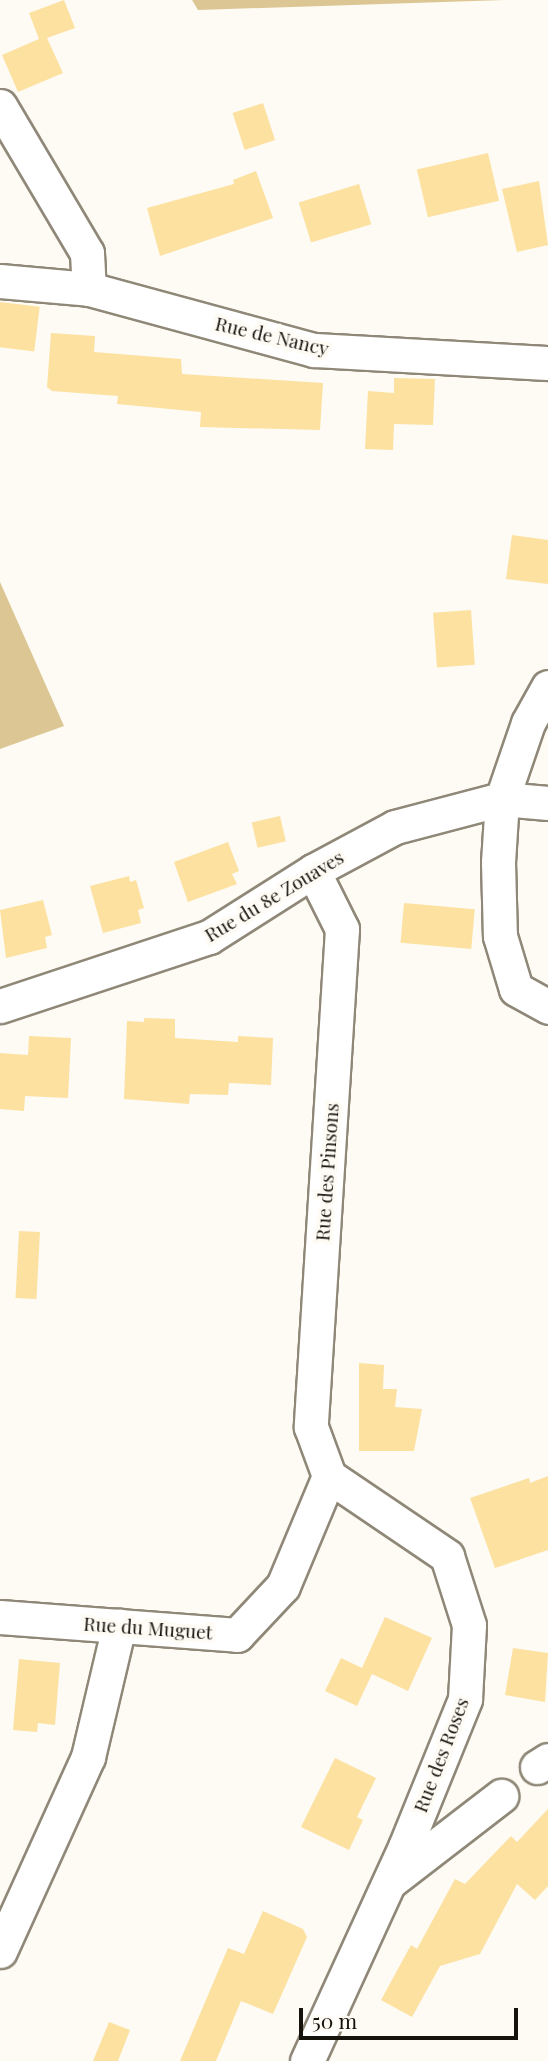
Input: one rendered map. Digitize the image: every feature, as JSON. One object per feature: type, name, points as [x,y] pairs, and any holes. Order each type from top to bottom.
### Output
[{"type":"street","points":[[0,106],[87,253],[89,289]]},
{"type":"street","name":"Rue de Nancy","points":[[0,281],[89,289],[314,350],[548,363]]},
{"type":"street","points":[[548,687],[528,723],[524,801],[498,862],[500,936],[516,989],[548,1007]]},
{"type":"street","name":"Rue du 8e Zouaves","points":[[0,1006],[209,937],[313,871],[396,827],[524,801]]},
{"type":"street","name":"Rue des Pinsons","points":[[313,871],[342,929],[311,1427],[329,1476]]},
{"type":"street","name":"Rue du Muguet","points":[[0,1617],[237,1635],[283,1586],[329,1476]]},
{"type":"street","name":"Rue des Roses","points":[[307,2061],[388,1883],[465,1699],[469,1625],[447,1556],[329,1476]]},
{"type":"street","points":[[0,1951],[88,1757],[119,1626]]},
{"type":"street","name":"Rue des Roses","points":[[388,1883],[501,1796]]},
{"type":"shaded area","points":[[192,0],[504,0],[198,10]]},
{"type":"shaded area","points":[[0,582],[64,726],[0,749]]},
{"type":"building","points":[[64,0],[75,28],[47,38],[63,73],[18,92],[2,55],[39,39],[29,13]]},
{"type":"building","points":[[263,103],[275,140],[245,150],[233,113]]},
{"type":"building","points":[[488,153],[499,201],[428,217],[417,169]]},
{"type":"building","points":[[256,171],[273,218],[160,256],[147,208],[234,184],[233,180]]},
{"type":"building","points":[[539,181],[548,245],[517,252],[502,189]]},
{"type":"building","points":[[359,184],[371,224],[311,243],[299,202]]},
{"type":"building","points":[[0,302],[40,307],[34,352],[0,347]]},
{"type":"building","points":[[51,333],[95,336],[94,352],[181,359],[182,374],[323,383],[320,430],[200,427],[201,412],[117,404],[118,396],[52,391],[47,387]]},
{"type":"building","points":[[394,378],[435,379],[433,425],[394,424],[393,450],[365,449],[368,391],[394,393]]},
{"type":"building","points":[[512,535],[548,540],[548,584],[506,579]]},
{"type":"building","points":[[471,610],[475,665],[437,668],[433,613]]},
{"type":"building","points":[[280,816],[286,841],[258,848],[252,823]]},
{"type":"building","points":[[228,842],[239,871],[232,874],[237,884],[188,902],[174,862]]},
{"type":"building","points":[[129,876],[130,882],[136,880],[144,908],[138,910],[141,923],[103,933],[90,886]]},
{"type":"building","points":[[43,900],[52,935],[45,937],[47,948],[6,958],[0,910]]},
{"type":"building","points":[[404,903],[475,909],[471,949],[401,943]]},
{"type":"building","points":[[144,1018],[175,1019],[175,1038],[238,1042],[238,1036],[273,1038],[271,1085],[229,1083],[228,1095],[190,1094],[189,1104],[124,1099],[127,1021],[144,1022]]},
{"type":"building","points":[[29,1036],[71,1038],[68,1098],[25,1096],[24,1111],[0,1109],[0,1053],[28,1055]]},
{"type":"building","points":[[19,1231],[40,1232],[36,1299],[15,1298]]},
{"type":"building","points":[[359,1363],[384,1365],[383,1389],[397,1389],[395,1407],[422,1409],[414,1451],[359,1451]]},
{"type":"building","points":[[548,1476],[548,1550],[495,1568],[470,1498],[529,1478],[530,1483]]},
{"type":"building","points":[[385,1617],[432,1638],[408,1691],[372,1674],[357,1706],[325,1691],[341,1658],[362,1668]]},
{"type":"building","points":[[513,1648],[548,1653],[545,1702],[505,1695]]},
{"type":"building","points":[[19,1659],[60,1663],[55,1725],[38,1723],[37,1732],[13,1730]]},
{"type":"building","points":[[335,1758],[376,1778],[357,1817],[363,1820],[349,1850],[301,1827]]},
{"type":"building","points":[[548,1809],[548,1886],[535,1900],[517,1884],[480,1954],[440,1966],[412,2017],[381,2000],[411,1945],[417,1949],[455,1879],[465,1884],[511,1836],[517,1842]]},
{"type":"building","points":[[263,1911],[303,1929],[307,1937],[273,2014],[241,2001],[216,2061],[180,2061],[228,1948],[244,1954]]},
{"type":"building","points":[[109,2022],[130,2030],[118,2061],[93,2061]]}]
